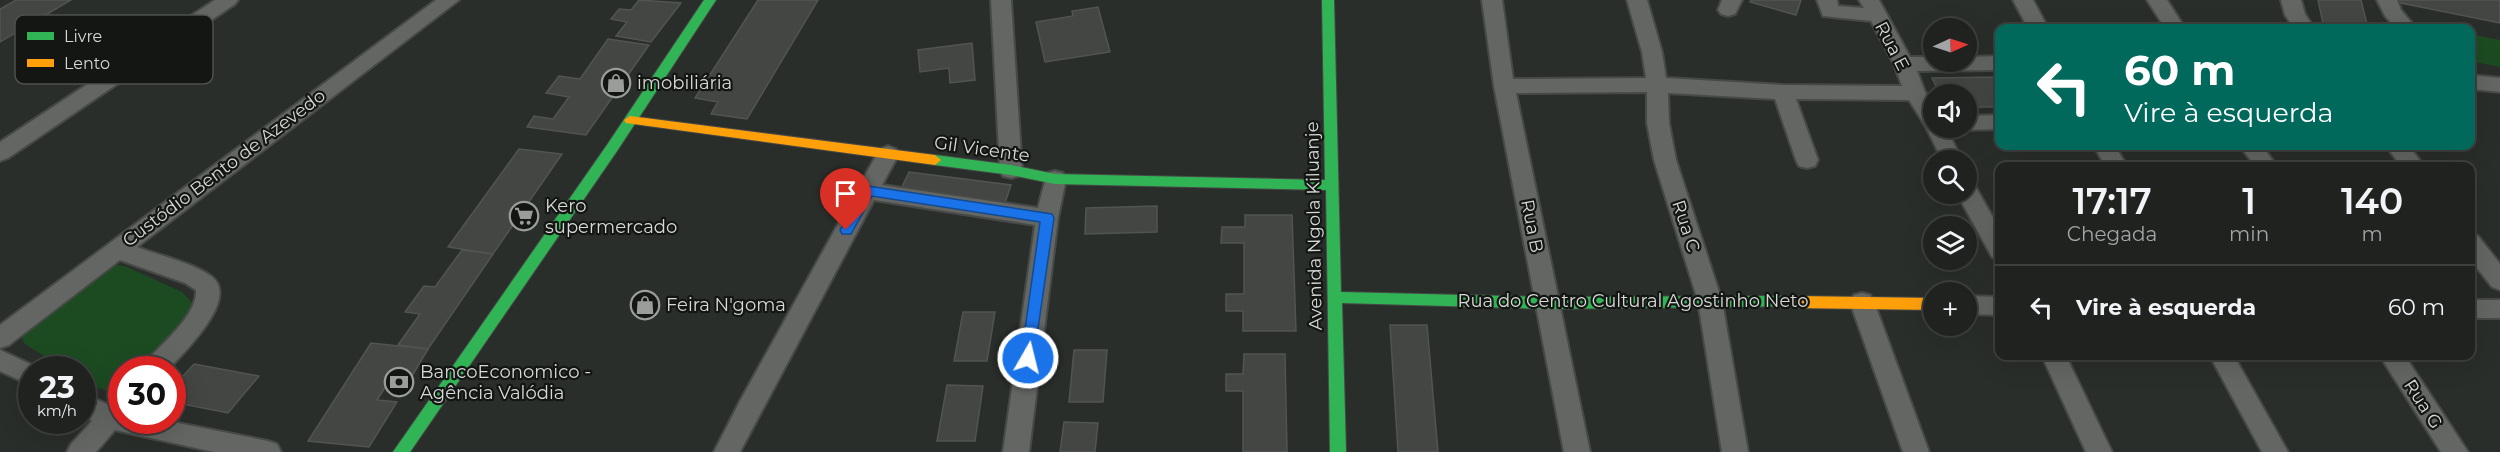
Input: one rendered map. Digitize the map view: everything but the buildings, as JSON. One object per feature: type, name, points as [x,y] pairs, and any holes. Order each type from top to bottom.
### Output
[{"type":"street","points":[[206,15],[228,0]]},
{"type":"street","name":"Custódio Bento de Azevedo","points":[[0,338],[449,0]]},
{"type":"street","points":[[401,452],[710,0]]},
{"type":"street","points":[[1001,0],[1011,170]]},
{"type":"street","name":"Avenida Ngola Kiluanje","points":[[1328,0],[1330,185],[1338,452]]},
{"type":"street","name":"Rua B","points":[[1492,0],[1504,86],[1577,452]]},
{"type":"street","name":"Rua C","points":[[1637,0],[1652,52],[1657,85],[1658,123],[1665,160],[1710,301],[1735,452]]},
{"type":"street","points":[[1827,0],[1830,12],[1872,8]]},
{"type":"street","points":[[2023,0],[2036,24]]},
{"type":"street","points":[[2157,0],[2172,24]]},
{"type":"street","points":[[2291,0],[2295,15],[2301,24]]},
{"type":"street","points":[[2386,0],[2392,12],[2402,24]]},
{"type":"street","name":"Rua E","points":[[1872,8],[1904,64],[1915,93],[1923,106]]},
{"type":"street","points":[[1904,64],[1995,63]]},
{"type":"street","points":[[2475,82],[2500,85]]},
{"type":"street","points":[[0,153],[103,84]]},
{"type":"street","points":[[1504,86],[1657,85],[1783,92],[1915,93]]},
{"type":"street","points":[[1783,92],[1808,160]]},
{"type":"street","name":"Gil Vicente","points":[[630,120],[1011,170],[1055,179],[1330,185]]},
{"type":"street","points":[[1977,123],[1995,122]]},
{"type":"street","points":[[2400,150],[2410,162]]},
{"type":"street","points":[[727,452],[888,154]]},
{"type":"street","points":[[1016,452],[1047,218],[1055,179]]},
{"type":"street","points":[[868,191],[1047,218]]},
{"type":"street","points":[[1974,204],[1995,242]]},
{"type":"street","points":[[2475,248],[2500,281]]},
{"type":"street","points":[[116,249],[193,277],[204,284],[208,290],[209,298],[202,314],[165,356]]},
{"type":"street","name":"Rua do Centro Cultural Agostinho Neto","points":[[1333,297],[1548,303],[1710,301],[1923,304]]},
{"type":"street","points":[[1863,302],[1916,452]]},
{"type":"street","points":[[1977,305],[1995,306]]},
{"type":"street","points":[[2475,309],[2500,309]]},
{"type":"street","points":[[0,360],[18,369]]},
{"type":"street","points":[[2056,360],[2100,452]]},
{"type":"street","points":[[2224,360],[2275,452]]},
{"type":"street","name":"Rua G","points":[[2395,360],[2455,452]]},
{"type":"street","points":[[80,452],[108,421]]},
{"type":"street","points":[[178,434],[268,452]]},
{"type":"green space","points":[[2475,35],[2500,40],[2500,67],[2475,62]]},
{"type":"green space","points":[[116,265],[125,266],[182,292],[194,305],[191,312],[155,356],[108,356],[108,390],[96,387],[96,356],[44,356],[25,344],[22,339],[24,332],[106,268]]},
{"type":"traffic: fast","points":[[401,452],[612,148],[710,0]]},
{"type":"traffic: fast","points":[[1328,0],[1338,452]]},
{"type":"traffic: fast","points":[[935,160],[1011,170],[1055,179],[1331,185]]},
{"type":"traffic: fast","points":[[1333,297],[1548,303],[1796,302]]},
{"type":"traffic: slow","points":[[630,120],[935,160]]},
{"type":"traffic: slow","points":[[1796,302],[1923,304]]},
{"type":"place","name":"imobiliária","points":[[616,83]]},
{"type":"place","name":"Kero supermercado","points":[[524,216]]},
{"type":"place","name":"Feira N'goma","points":[[645,305]]},
{"type":"place","name":"BancoEconomico - Agência Valódia","points":[[399,382]]},
{"type":"route","points":[[846,230],[868,191],[1047,218],[1028,358]]}]
